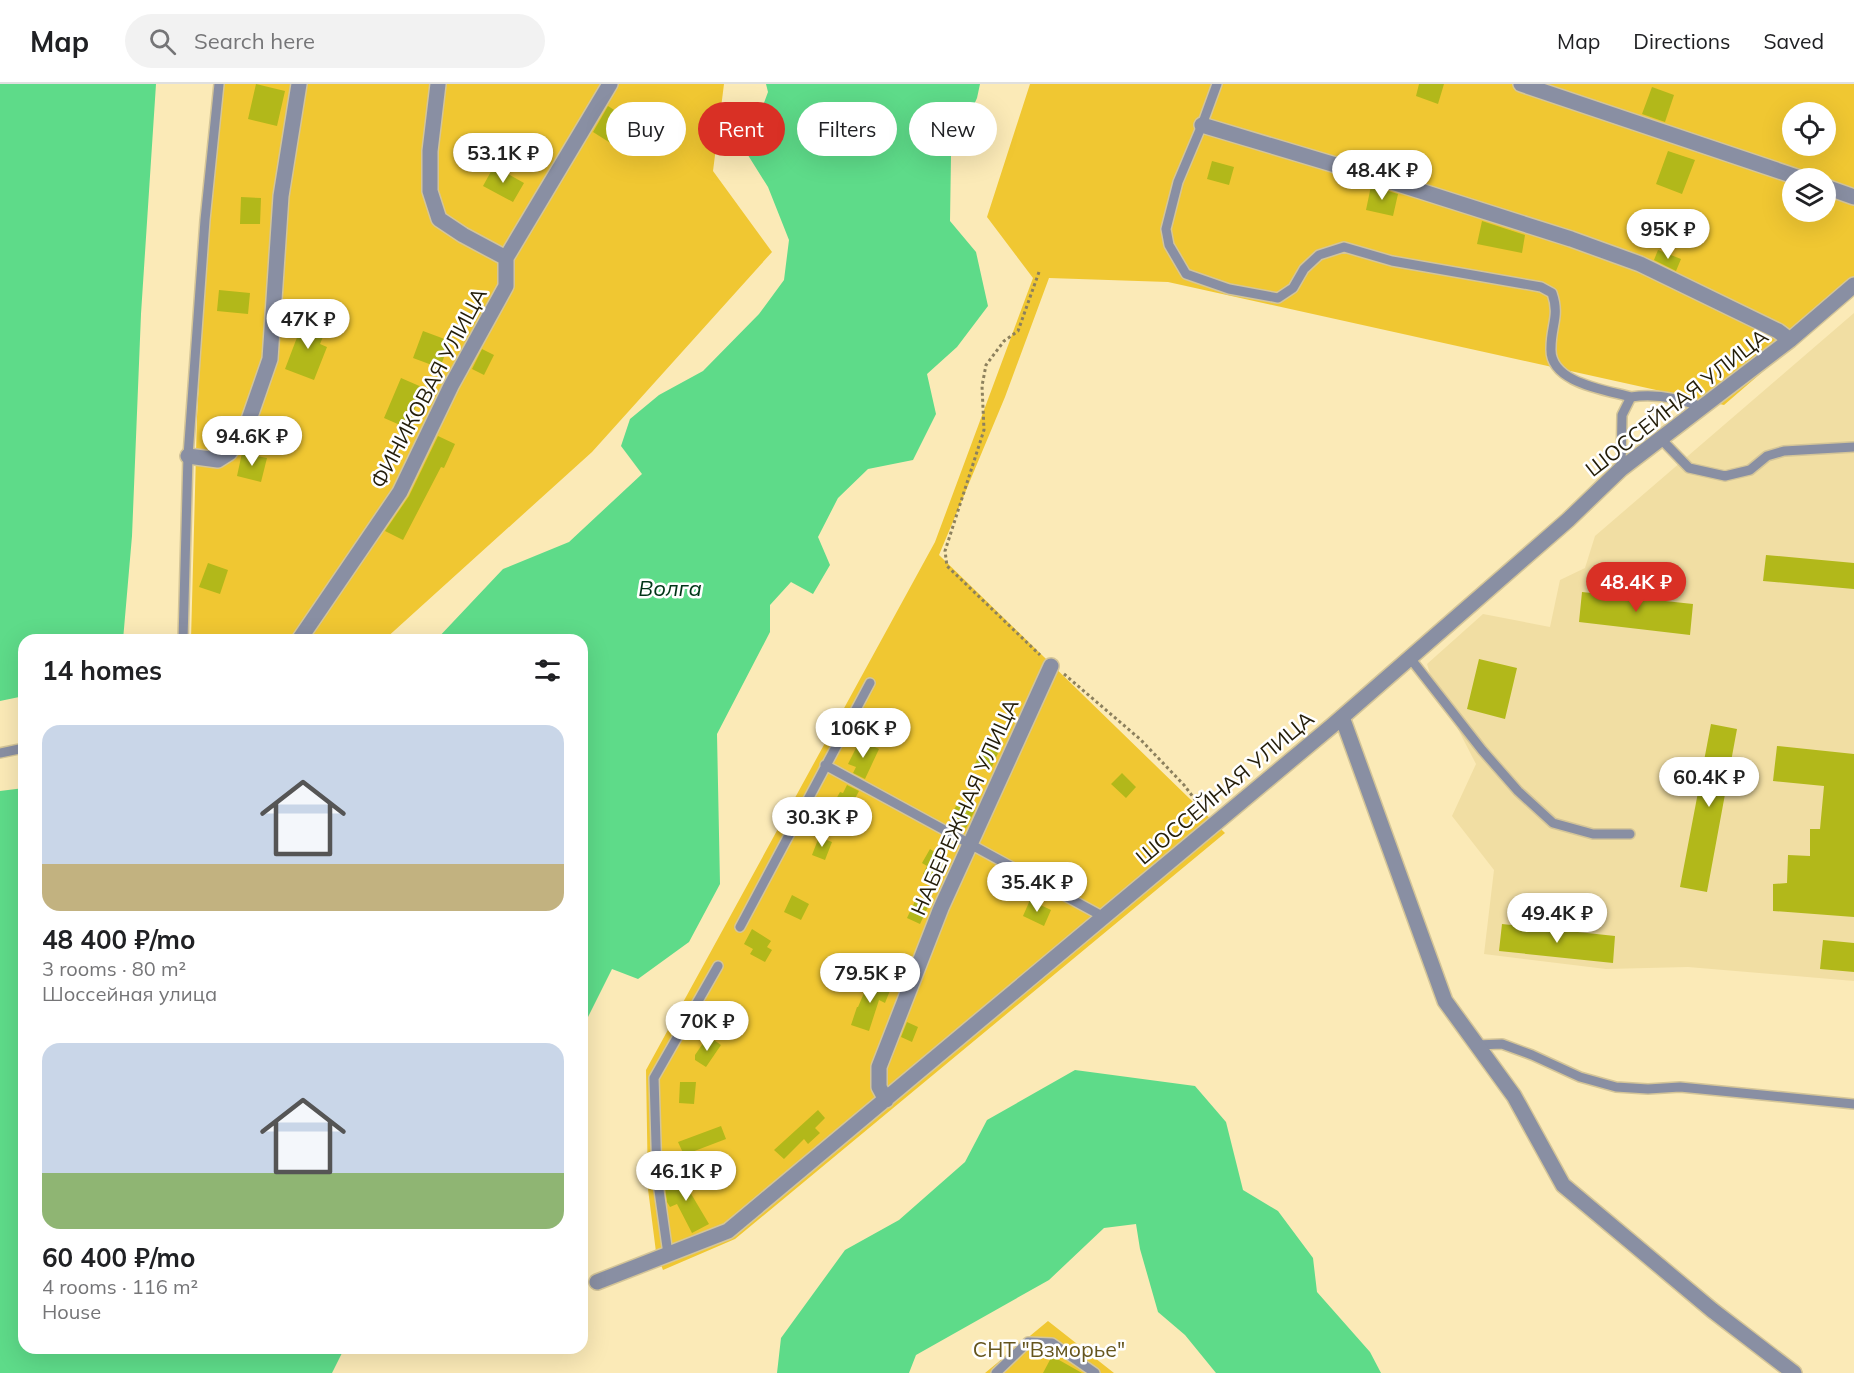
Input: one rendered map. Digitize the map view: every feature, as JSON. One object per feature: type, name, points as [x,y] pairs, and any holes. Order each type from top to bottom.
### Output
[{"type":"street","points":[[188,456],[218,460],[229,453],[245,431],[270,359],[281,196],[299,84]]},
{"type":"street","points":[[438,84],[430,150],[430,191],[439,219],[506,258]]},
{"type":"street","name":"ФИНИКОВАЯ УЛИЦА","points":[[303,634],[400,492],[452,386],[506,286],[506,258],[610,84]]},
{"type":"street","points":[[1521,84],[1782,172]]},
{"type":"street","points":[[1202,125],[1389,181],[1620,256],[1778,331],[1790,340]]},
{"type":"street","points":[[1836,191],[1854,197]]},
{"type":"street","name":"ШОССЕЙНАЯ УЛИЦА","points":[[597,1282],[728,1232],[1342,717],[1568,520],[1621,469],[1790,340],[1854,285]]},
{"type":"street","name":"НАБЕРЕЖНАЯ УЛИЦА","points":[[886,1100],[879,1087],[879,1067],[941,908],[1051,666]]},
{"type":"street","points":[[1342,717],[1445,1001],[1514,1096],[1563,1185],[1712,1310],[1794,1373]]},
{"type":"lane","points":[[183,634],[188,456],[205,220],[219,84]]},
{"type":"lane","points":[[1216,84],[1178,182],[1166,229],[1169,245],[1186,274],[1230,289],[1278,298],[1293,288],[1304,269],[1319,255],[1344,247],[1392,261],[1541,287],[1552,293],[1557,308],[1550,350],[1555,366],[1574,381],[1631,397],[1649,394],[1686,401],[1702,407]]},
{"type":"lane","points":[[1621,469],[1622,415],[1631,397]]},
{"type":"lane","points":[[1661,439],[1689,468],[1725,476],[1749,470],[1767,456],[1784,451],[1854,447]]},
{"type":"lane","points":[[1410,658],[1482,750],[1518,791],[1553,823],[1593,834],[1630,834]]},
{"type":"lane","points":[[740,927],[870,683]]},
{"type":"lane","points":[[0,753],[18,749]]},
{"type":"lane","points":[[825,765],[1102,916]]},
{"type":"lane","points":[[668,1254],[657,1176],[654,1078],[718,966]]},
{"type":"lane","points":[[1477,1045],[1502,1044],[1580,1077],[1616,1087],[1648,1089],[1680,1087],[1854,1104]]},
{"type":"lane","points":[[996,1373],[1028,1342],[1052,1342],[1095,1373]]},
{"type":"path","points":[[1039,272],[1018,331],[1004,341],[986,365],[982,386],[984,430],[945,551],[947,567],[1051,666],[1067,676],[1141,740],[1184,785],[1214,825]]},
{"type":"shaded area","points":[[1854,313],[1854,981],[1688,967],[1606,969],[1484,954],[1494,870],[1452,816],[1476,764],[1431,677],[1427,664],[1483,614],[1550,627],[1560,580],[1585,568],[1595,536]]},
{"type":"green space","points":[[215,84],[724,84],[722,102],[698,102],[698,156],[715,156],[713,171],[772,252],[592,452],[391,634],[191,634],[197,417]]},
{"type":"green space","points":[[1030,84],[1854,84],[1854,293],[1724,405],[1168,282],[1049,278],[1005,397],[939,555],[1225,833],[735,1239],[663,1270],[656,1252],[648,1189],[646,1070],[935,542],[1033,278],[987,217]]},
{"type":"green space","name":"СНТ \"Взморье\"","points":[[1048,1321],[1114,1373],[985,1373]]},
{"type":"water","points":[[0,84],[156,84],[141,314],[132,536],[124,634],[18,634],[18,697],[0,701]]},
{"type":"water","name":"Волга","points":[[766,84],[980,84],[975,102],[909,102],[909,156],[951,156],[950,221],[976,252],[988,306],[957,347],[927,374],[936,414],[913,460],[868,469],[838,498],[818,537],[830,565],[813,594],[791,582],[770,605],[770,632],[717,734],[720,884],[689,942],[638,979],[612,969],[588,1017],[588,634],[442,634],[503,569],[569,542],[642,474],[621,446],[630,419],[659,395],[703,371],[759,314],[784,280],[789,240],[768,187],[749,156],[785,156],[785,102],[764,102],[768,92]]},
{"type":"water","points":[[18,789],[18,1354],[342,1354],[332,1373],[0,1373],[0,791]]},
{"type":"water","points":[[1075,1070],[1195,1086],[1226,1122],[1243,1190],[1278,1211],[1313,1258],[1317,1292],[1370,1352],[1381,1373],[1216,1373],[1185,1335],[1158,1312],[1140,1249],[1136,1224],[1104,1228],[1049,1280],[916,1355],[909,1373],[777,1373],[781,1338],[845,1250],[899,1220],[965,1162],[987,1120]]},
{"type":"building","points":[[256,84],[285,91],[277,126],[248,119]]},
{"type":"building","points":[[1419,84],[1444,84],[1438,104],[1416,96]]},
{"type":"building","points":[[1652,87],[1674,95],[1665,122],[1642,114]]},
{"type":"building","points":[[606,109],[606,140],[593,132]]},
{"type":"building","points":[[1668,151],[1695,160],[1682,194],[1656,184]]},
{"type":"building","points":[[1212,161],[1234,167],[1229,185],[1207,179]]},
{"type":"building","points":[[494,166],[524,183],[513,202],[483,186]]},
{"type":"building","points":[[1371,186],[1398,194],[1393,216],[1366,210]]},
{"type":"building","points":[[241,197],[261,198],[260,224],[240,224]]},
{"type":"building","points":[[1482,221],[1525,235],[1522,253],[1477,244]]},
{"type":"building","points":[[1658,250],[1681,259],[1676,271],[1654,260]]},
{"type":"building","points":[[219,290],[250,293],[248,314],[217,311]]},
{"type":"building","points":[[304,319],[327,327],[320,344],[327,347],[314,380],[285,369]]},
{"type":"building","points":[[423,331],[450,341],[440,368],[413,358]]},
{"type":"building","points":[[482,349],[494,355],[484,375],[472,369]]},
{"type":"building","points":[[401,378],[424,388],[407,428],[384,418]]},
{"type":"building","points":[[438,436],[455,444],[403,540],[385,531],[409,496]]},
{"type":"building","points":[[242,453],[267,458],[261,482],[237,476]]},
{"type":"building","points":[[1766,555],[1854,563],[1854,589],[1763,581]]},
{"type":"building","points":[[208,563],[228,570],[220,594],[199,587]]},
{"type":"building","points":[[1582,592],[1693,604],[1690,635],[1579,622]]},
{"type":"building","points":[[1479,659],[1517,668],[1505,719],[1467,709]]},
{"type":"building","points":[[1711,724],[1737,729],[1707,892],[1680,887]]},
{"type":"building","points":[[860,740],[879,749],[865,779],[853,773],[856,767],[848,764]]},
{"type":"building","points":[[984,744],[999,751],[990,771],[975,764]]},
{"type":"building","points":[[1777,746],[1854,754],[1854,917],[1773,911],[1773,884],[1787,883],[1788,855],[1810,856],[1810,829],[1820,829],[1824,786],[1773,781]]},
{"type":"building","points":[[1122,773],[1136,787],[1126,798],[1111,784]]},
{"type":"building","points":[[847,785],[859,791],[844,820],[829,812],[840,792],[843,793]]},
{"type":"building","points":[[959,801],[975,810],[966,828],[949,818]]},
{"type":"building","points":[[819,837],[832,842],[825,860],[812,855]]},
{"type":"building","points":[[930,849],[946,859],[934,880],[923,874],[927,866],[922,863]]},
{"type":"building","points":[[792,895],[809,904],[801,920],[784,912]]},
{"type":"building","points":[[916,899],[929,905],[920,924],[907,918]]},
{"type":"building","points":[[1030,900],[1051,910],[1044,926],[1023,916]]},
{"type":"building","points":[[1502,924],[1615,936],[1613,963],[1499,951]]},
{"type":"building","points":[[752,929],[771,941],[767,947],[772,950],[765,962],[750,954],[753,949],[744,944]]},
{"type":"building","points":[[1823,940],[1854,943],[1854,972],[1820,969]]},
{"type":"building","points":[[870,979],[891,988],[885,1003],[879,1000],[869,1031],[851,1025]]},
{"type":"building","points":[[907,1022],[918,1027],[912,1042],[901,1037]]},
{"type":"building","points":[[708,1036],[721,1045],[706,1067],[695,1060],[695,1055]]},
{"type":"building","points":[[680,1082],[696,1082],[694,1104],[679,1103]]},
{"type":"building","points":[[818,1110],[825,1118],[815,1128],[820,1133],[808,1144],[804,1139],[784,1159],[774,1150]]},
{"type":"building","points":[[721,1126],[726,1139],[684,1155],[678,1142]]},
{"type":"building","points":[[691,1173],[699,1187],[690,1192],[709,1224],[692,1233],[677,1204],[670,1207],[667,1202],[665,1186]]},
{"type":"building","points":[[1052,1356],[1082,1373],[1043,1373]]}]
